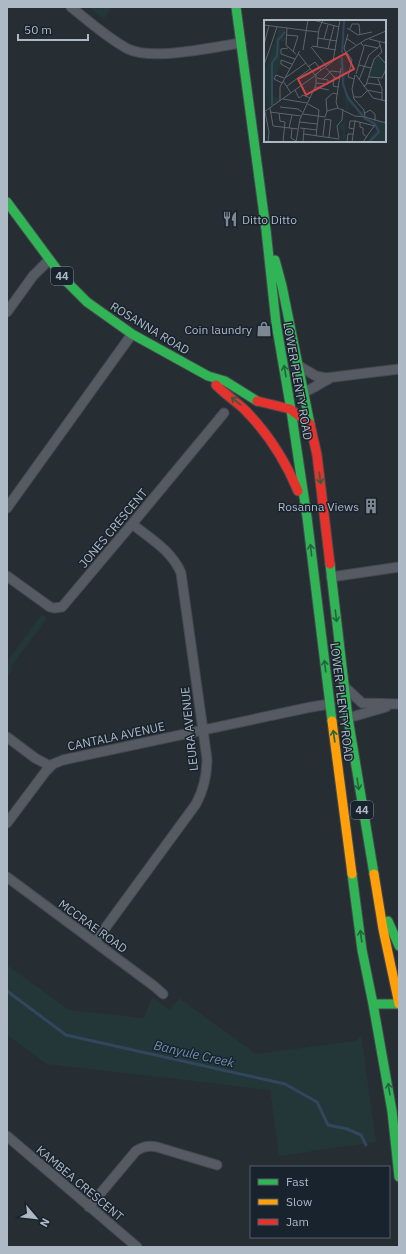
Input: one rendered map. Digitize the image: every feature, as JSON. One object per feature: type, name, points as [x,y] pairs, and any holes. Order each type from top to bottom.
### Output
[{"type":"main road","name":"LOWER PLENTY ROAD","points":[[236,7],[266,230],[276,323],[301,470],[362,950],[374,998],[397,1141],[399,1177]]},
{"type":"main road","name":"ROSANNA ROAD","points":[[7,202],[49,260],[87,302],[132,334],[208,376],[225,381],[258,401],[285,407],[310,425]]},
{"type":"main road","name":"LOWER PLENTY ROAD","points":[[266,230],[282,286],[310,425],[311,456],[331,577],[348,718],[378,902],[395,992],[399,1005]]},
{"type":"main road","name":"ROSANNA ROAD","points":[[208,376],[219,388],[248,412],[263,428],[278,448],[286,462],[307,517]]},
{"type":"main road","name":"ROSANNA ROAD","points":[[263,428],[268,432],[281,433],[310,425]]},
{"type":"main road","points":[[301,470],[311,456]]},
{"type":"main road","points":[[378,902],[399,946]]},
{"type":"main road","points":[[367,974],[380,976],[385,969],[388,955]]},
{"type":"main road","points":[[374,998],[399,1005]]},
{"type":"street","points":[[70,7],[123,46],[144,54],[165,54],[241,43]]},
{"type":"street","points":[[7,312],[33,276],[49,260]]},
{"type":"street","points":[[7,508],[132,334]]},
{"type":"street","points":[[299,366],[316,376],[330,378],[399,369]]},
{"type":"street","points":[[304,392],[314,388],[330,378]]},
{"type":"street","name":"JONES CRESCENT","points":[[7,576],[50,607],[62,607],[224,414]]},
{"type":"street","name":"LEURA AVENUE","points":[[95,942],[200,797],[205,782],[207,767],[181,573],[167,551],[132,524]]},
{"type":"street","points":[[331,577],[399,567]]},
{"type":"street","points":[[344,685],[362,703],[399,704]]},
{"type":"street","name":"CANTALA AVENUE","points":[[7,823],[50,766],[68,758],[202,729],[330,704]]},
{"type":"street","points":[[348,718],[399,704]]},
{"type":"street","points":[[7,737],[50,766]]},
{"type":"street","name":"MCCRAE ROAD","points":[[7,877],[163,994]]},
{"type":"street","name":"KAMBEA CRESCENT","points":[[7,1136],[137,1247]]},
{"type":"street","points":[[89,1207],[136,1151],[143,1147],[157,1147],[217,1165]]},
{"type":"green space","points":[[88,7],[112,7],[104,19]]},
{"type":"green space","points":[[42,614],[47,618],[10,668],[12,670],[7,677],[7,662]]},
{"type":"green space","points":[[7,965],[69,1010],[144,1018],[152,997],[170,1010],[179,998],[256,1054],[356,1041],[361,1035],[376,1142],[279,1156],[270,1090],[47,1064],[7,1035]]},
{"type":"waterway","name":"Banyule Creek","points":[[7,991],[66,1035],[285,1084],[317,1102],[328,1125],[347,1129],[361,1135],[366,1145]]},
{"type":"traffic: fast","points":[[236,7],[266,230],[276,323],[291,410]]},
{"type":"traffic: fast","points":[[7,202],[64,279],[87,302],[132,334],[208,376],[225,381],[257,401]]},
{"type":"traffic: fast","points":[[275,260],[282,286],[310,424]]},
{"type":"traffic: fast","points":[[291,410],[307,517],[332,721]]},
{"type":"traffic: fast","points":[[330,564],[348,718],[374,874]]},
{"type":"traffic: fast","points":[[352,874],[362,950],[373,1004],[399,1004]]},
{"type":"traffic: fast","points":[[388,921],[399,946]]},
{"type":"traffic: fast","points":[[373,1004],[392,1111],[399,1177]]},
{"type":"traffic: slow","points":[[332,721],[352,874]]},
{"type":"traffic: slow","points":[[374,874],[383,929],[399,1004]]},
{"type":"traffic: jam","points":[[216,385],[244,409],[268,437],[282,458],[298,491]]},
{"type":"traffic: jam","points":[[257,401],[290,409],[310,424],[317,455],[330,564]]},
{"type":"place","name":"Ditto Ditto","points":[[230,219]]},
{"type":"place","name":"Coin laundry","points":[[264,329]]},
{"type":"place","name":"Rosanna Views","points":[[371,506]]}]
